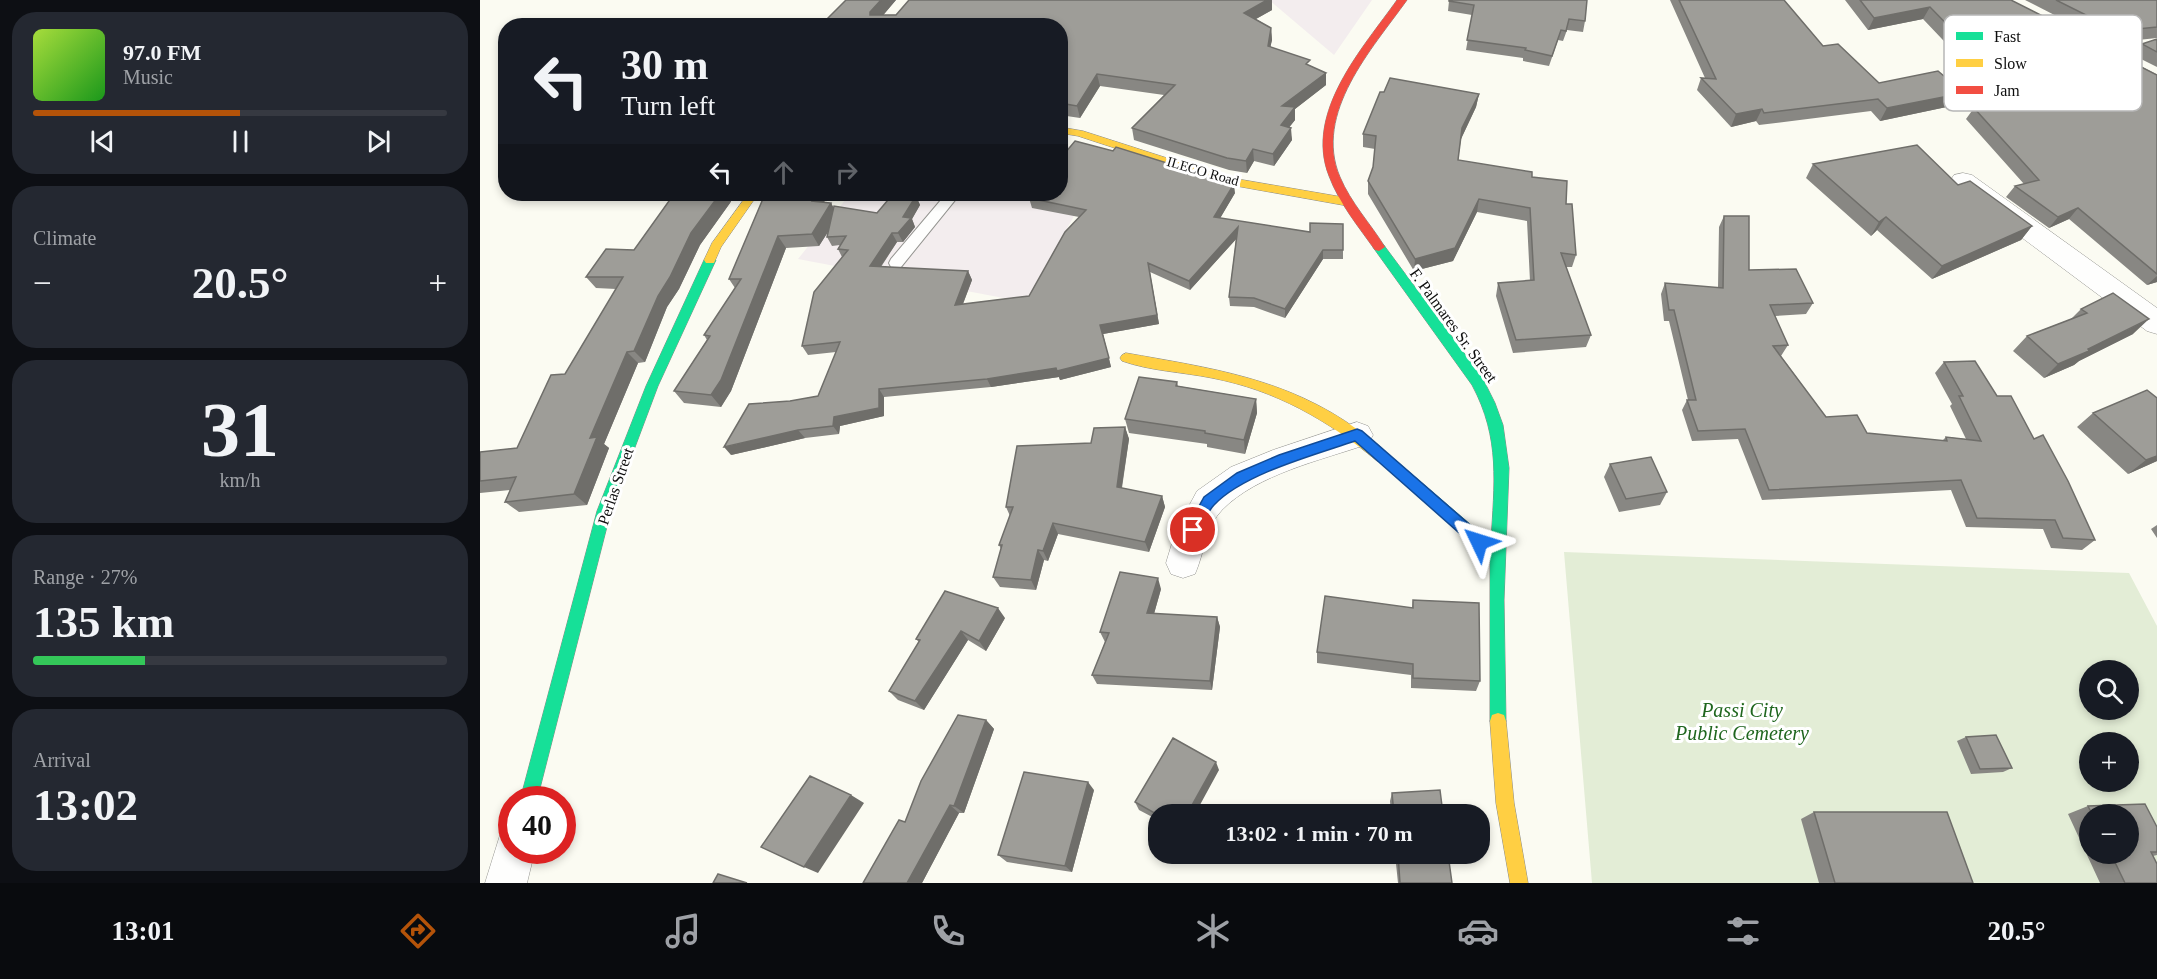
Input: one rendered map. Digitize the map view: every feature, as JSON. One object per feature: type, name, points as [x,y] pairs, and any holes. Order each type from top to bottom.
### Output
[{"type":"street","name":"F. Palmares Sr. Street","points":[[1402,0],[1356,68],[1334,109],[1327,144],[1332,169],[1348,202],[1407,289],[1471,373],[1495,413],[1504,454],[1497,557],[1498,721],[1512,851],[1519,883]]},
{"type":"street","points":[[2003,0],[2032,15]]},
{"type":"street","points":[[2142,71],[2157,79]]},
{"type":"street","name":"ILECO Road","points":[[1068,132],[1099,139],[1226,180],[1348,202]]},
{"type":"street","points":[[1963,181],[2157,322]]},
{"type":"street","name":"Perlas Street","points":[[532,786],[604,511],[652,386],[716,246],[748,201]]},
{"type":"street","points":[[1126,358],[1243,380],[1301,401],[1357,435],[1497,557]]},
{"type":"street","points":[[1183,563],[1193,530],[1209,501],[1242,477],[1284,459],[1357,435]]},
{"type":"street","points":[[506,883],[511,864]]},
{"type":"lane","points":[[896,263],[947,201]]},
{"type":"shaded area","points":[[1269,0],[1372,0],[1334,55]]},
{"type":"shaded area","points":[[1068,146],[1110,153],[1025,302],[798,259],[844,201],[1068,201]]},
{"type":"green space","name":"Passi City Public Cemetery","points":[[1564,552],[2129,573],[2157,626],[2157,883],[1592,883]]},
{"type":"building","points":[[846,0],[881,0],[870,15],[896,15],[909,0],[1267,0],[1244,13],[1271,28],[1268,46],[1310,60],[1306,64],[1326,73],[1282,106],[1295,107],[1281,125],[1291,128],[1273,154],[1253,149],[1246,161],[1227,158],[1132,128],[1175,85],[1097,74],[1077,106],[1068,104],[1068,18],[828,18]]},
{"type":"building","points":[[1449,0],[1587,0],[1585,21],[1569,19],[1566,31],[1561,30],[1552,56],[1525,50],[1526,48],[1467,40],[1474,5]]},
{"type":"building","points":[[1679,0],[1784,0],[1823,46],[1838,44],[1879,83],[1938,71],[1944,76],[1944,97],[1887,108],[1878,99],[1764,113],[1762,109],[1736,114],[1701,78],[1716,79]]},
{"type":"building","points":[[1860,0],[2011,0],[2041,15],[1944,15],[1944,21],[1930,7],[1874,18]]},
{"type":"building","points":[[2056,0],[2157,0],[2157,27],[2142,29],[2142,15],[2086,15]]},
{"type":"building","points":[[2157,39],[2157,52],[2142,44]]},
{"type":"building","points":[[2142,67],[2157,75],[2157,274],[2078,208],[2058,217],[2015,186],[2039,180],[1977,111],[2142,111]]},
{"type":"building","points":[[1390,78],[1479,94],[1462,128],[1458,160],[1532,172],[1532,177],[1567,181],[1566,204],[1572,204],[1576,255],[1561,253],[1591,335],[1516,340],[1498,283],[1534,280],[1530,208],[1479,199],[1455,248],[1415,259],[1368,181],[1373,167],[1376,136],[1363,134],[1380,92],[1384,92]]},
{"type":"building","points":[[1075,141],[1113,151],[1116,147],[1234,184],[1214,217],[1310,232],[1310,223],[1343,224],[1343,250],[1323,250],[1285,309],[1254,298],[1229,297],[1238,227],[1189,281],[1148,263],[1157,315],[1100,325],[1109,358],[1057,371],[1056,368],[987,379],[879,389],[879,408],[834,417],[833,426],[798,430],[724,447],[749,404],[818,396],[840,342],[802,346],[814,292],[848,250],[838,249],[846,236],[827,237],[834,206],[877,213],[887,201],[913,201],[903,217],[911,218],[898,233],[892,233],[870,266],[968,271],[955,305],[1029,296],[1065,232],[1086,210],[1043,201],[1068,201],[1068,149]]},
{"type":"building","points":[[1917,145],[1958,185],[1970,181],[2032,226],[1942,266],[1886,217],[1879,222],[1813,164]]},
{"type":"building","points":[[669,201],[715,201],[691,233],[670,277],[658,296],[634,351],[627,352],[590,438],[597,437],[574,494],[505,502],[516,477],[480,481],[480,452],[517,448],[551,375],[565,374],[623,277],[586,277],[606,249],[634,250]]},
{"type":"building","points":[[762,201],[831,203],[812,234],[778,236],[721,380],[711,395],[674,391],[710,336],[704,335],[741,279],[729,279]]},
{"type":"building","points":[[1724,216],[1749,216],[1749,270],[1796,269],[1813,303],[1770,305],[1788,345],[1773,346],[1826,417],[1857,415],[1867,433],[1947,441],[1946,437],[1981,441],[1959,396],[1963,396],[1944,362],[1975,361],[1997,396],[2011,396],[2034,439],[2043,435],[2068,481],[2095,540],[2063,538],[2055,520],[1977,518],[1961,480],[1769,490],[1745,429],[1698,431],[1687,400],[1696,400],[1674,310],[1669,310],[1665,283],[1723,288]]},
{"type":"building","points":[[2113,293],[2149,319],[2088,349],[2089,351],[2058,364],[2027,336],[2087,313],[2081,309]]},
{"type":"building","points":[[1139,377],[1177,382],[1176,386],[1256,399],[1244,440],[1205,433],[1205,431],[1125,419]]},
{"type":"building","points":[[2147,390],[2157,398],[2157,456],[2146,460],[2093,413]]},
{"type":"building","points":[[1125,427],[1117,487],[1162,496],[1145,542],[1053,523],[1043,551],[1038,550],[1031,580],[993,577],[1002,545],[999,545],[1013,507],[1006,507],[1017,446],[1091,443],[1094,428]]},
{"type":"building","points":[[1651,457],[1667,492],[1626,499],[1610,464]]},
{"type":"building","points":[[1120,572],[1158,578],[1147,613],[1217,617],[1210,681],[1092,675],[1109,633],[1100,632]]},
{"type":"building","points":[[945,591],[998,608],[979,641],[961,631],[915,701],[889,691],[920,640],[916,639]]},
{"type":"building","points":[[1325,596],[1413,608],[1413,600],[1479,603],[1480,681],[1413,678],[1413,664],[1317,652]]},
{"type":"building","points":[[958,715],[986,720],[954,806],[950,805],[907,883],[863,883],[899,820],[905,822],[921,781]]},
{"type":"building","points":[[1996,735],[2012,768],[1980,769],[1966,737]]},
{"type":"building","points":[[1173,738],[1216,762],[1193,804],[1148,804],[1148,809],[1135,802]]},
{"type":"building","points":[[1024,772],[1088,782],[1065,866],[998,855]]},
{"type":"building","points":[[810,776],[851,795],[804,867],[761,847]]},
{"type":"building","points":[[1440,790],[1442,804],[1393,804],[1392,793]]},
{"type":"building","points":[[2139,804],[2145,804],[2157,827],[2157,852],[2151,852],[2157,864],[2157,883],[2125,883],[2116,864],[2139,864]]},
{"type":"building","points":[[1814,812],[1947,812],[1973,883],[1835,883]]},
{"type":"building","points":[[1399,864],[1449,864],[1452,883],[1400,883]]},
{"type":"building","points":[[718,874],[747,883],[713,883]]},
{"type":"traffic: fast","points":[[1379,247],[1477,381],[1489,403],[1496,425],[1501,446],[1502,468],[1496,600],[1498,721]]},
{"type":"traffic: fast","points":[[532,786],[604,511],[652,386],[710,260]]},
{"type":"traffic: fast","points":[[1382,457],[1497,557]]},
{"type":"traffic: slow","points":[[2003,0],[2032,15]]},
{"type":"traffic: slow","points":[[2142,71],[2157,79]]},
{"type":"traffic: slow","points":[[1068,131],[1225,180],[1348,202]]},
{"type":"traffic: slow","points":[[710,260],[716,246],[748,201]]},
{"type":"traffic: slow","points":[[1126,358],[1229,376],[1281,393],[1334,421],[1382,457]]},
{"type":"traffic: slow","points":[[1498,721],[1505,803],[1519,883]]},
{"type":"traffic: jam","points":[[1379,247],[1338,186],[1330,164],[1328,143],[1331,121],[1338,99],[1349,77],[1402,0]]},
{"type":"route","points":[[1193,530],[1209,501],[1242,477],[1284,459],[1357,435],[1479,542]]}]
